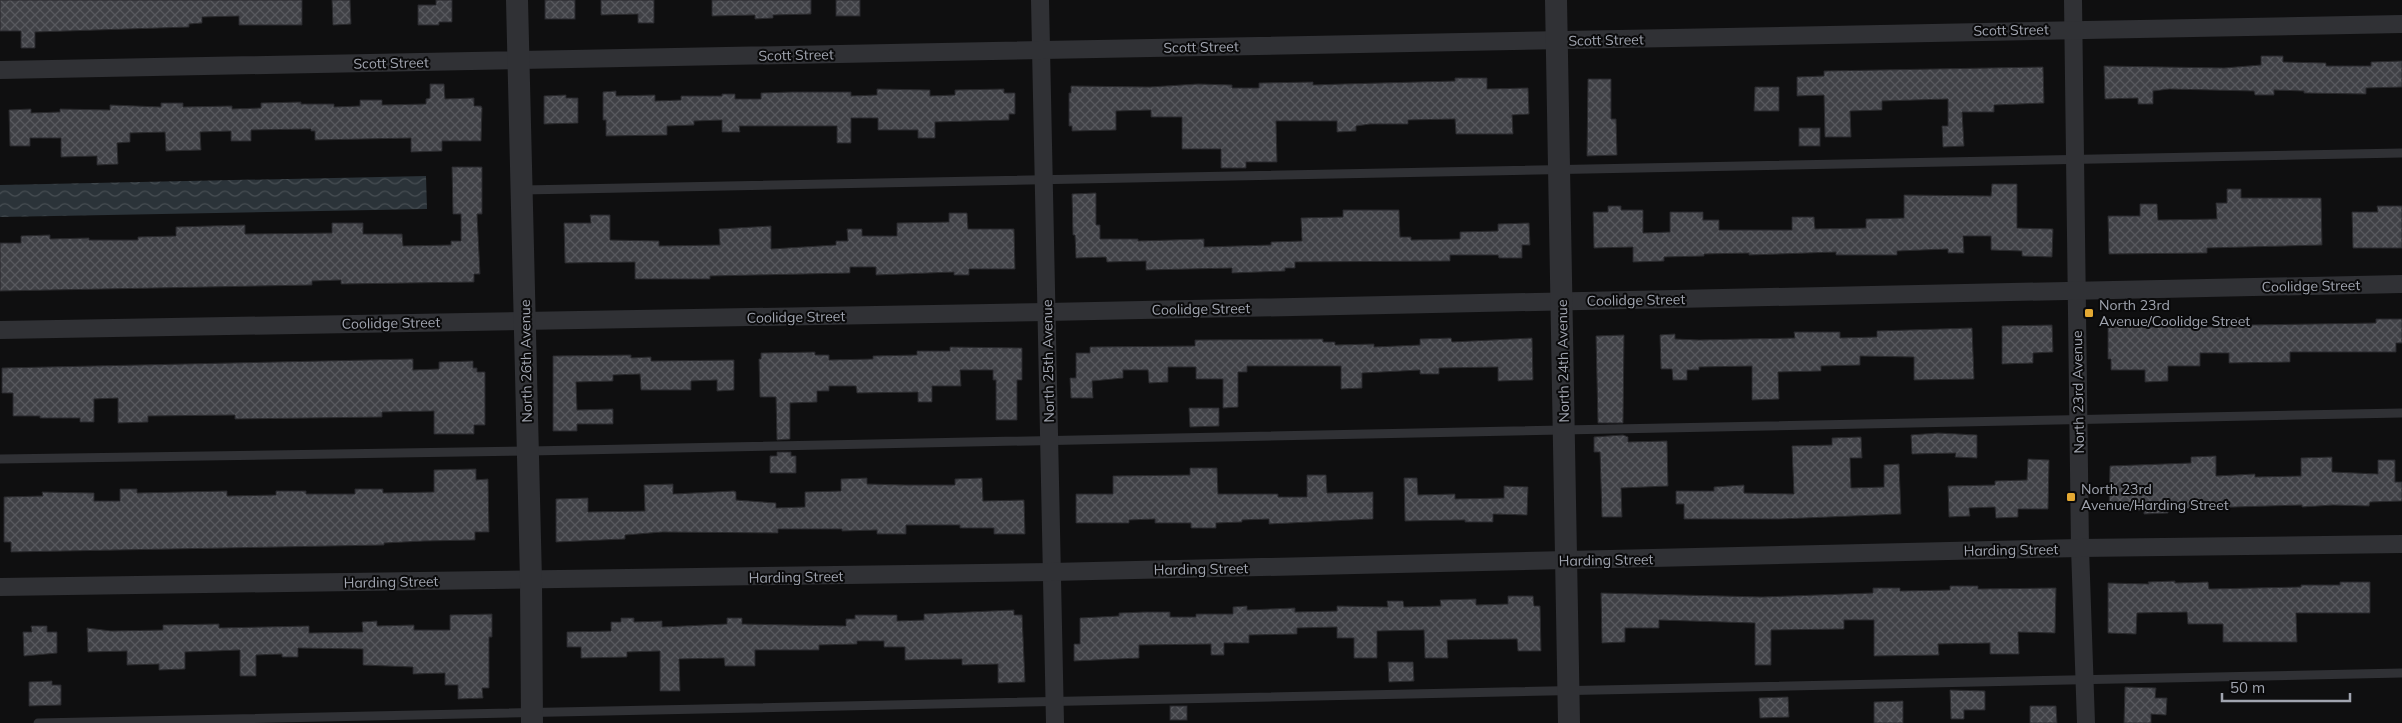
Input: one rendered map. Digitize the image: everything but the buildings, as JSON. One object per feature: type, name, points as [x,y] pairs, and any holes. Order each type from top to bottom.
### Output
[{"type":"street","name":"North 26th Avenue","points":[[517,0],[531,581],[532,718]]},
{"type":"street","name":"North 25th Avenue","points":[[1040,0],[1055,723]]},
{"type":"street","name":"North 24th Avenue","points":[[1556,0],[1569,723]]},
{"type":"street","name":"North 23rd Avenue","points":[[2073,0],[2080,548],[2086,723]]},
{"type":"street","name":"Scott Street","points":[[0,70],[1557,41],[2073,28],[2402,24]]},
{"type":"street","name":"Coolidge Street","points":[[0,330],[1047,312],[2402,284]]},
{"type":"street","name":"Harding Street","points":[[0,586],[531,581],[1051,572],[2080,548],[2402,544]]},
{"type":"lane","points":[[522,190],[1559,168],[2402,153]]},
{"type":"lane","points":[[0,459],[528,451],[2402,413]]},
{"type":"lane","points":[[38,723],[532,718],[1054,701],[2402,672]]},
{"type":"water","points":[[426,176],[427,209],[0,217],[0,185]]},
{"type":"place","name":"North 23rd Avenue/Coolidge Street","points":[[2089,313]]},
{"type":"place","name":"North 23rd Avenue/Harding Street","points":[[2071,497]]}]
